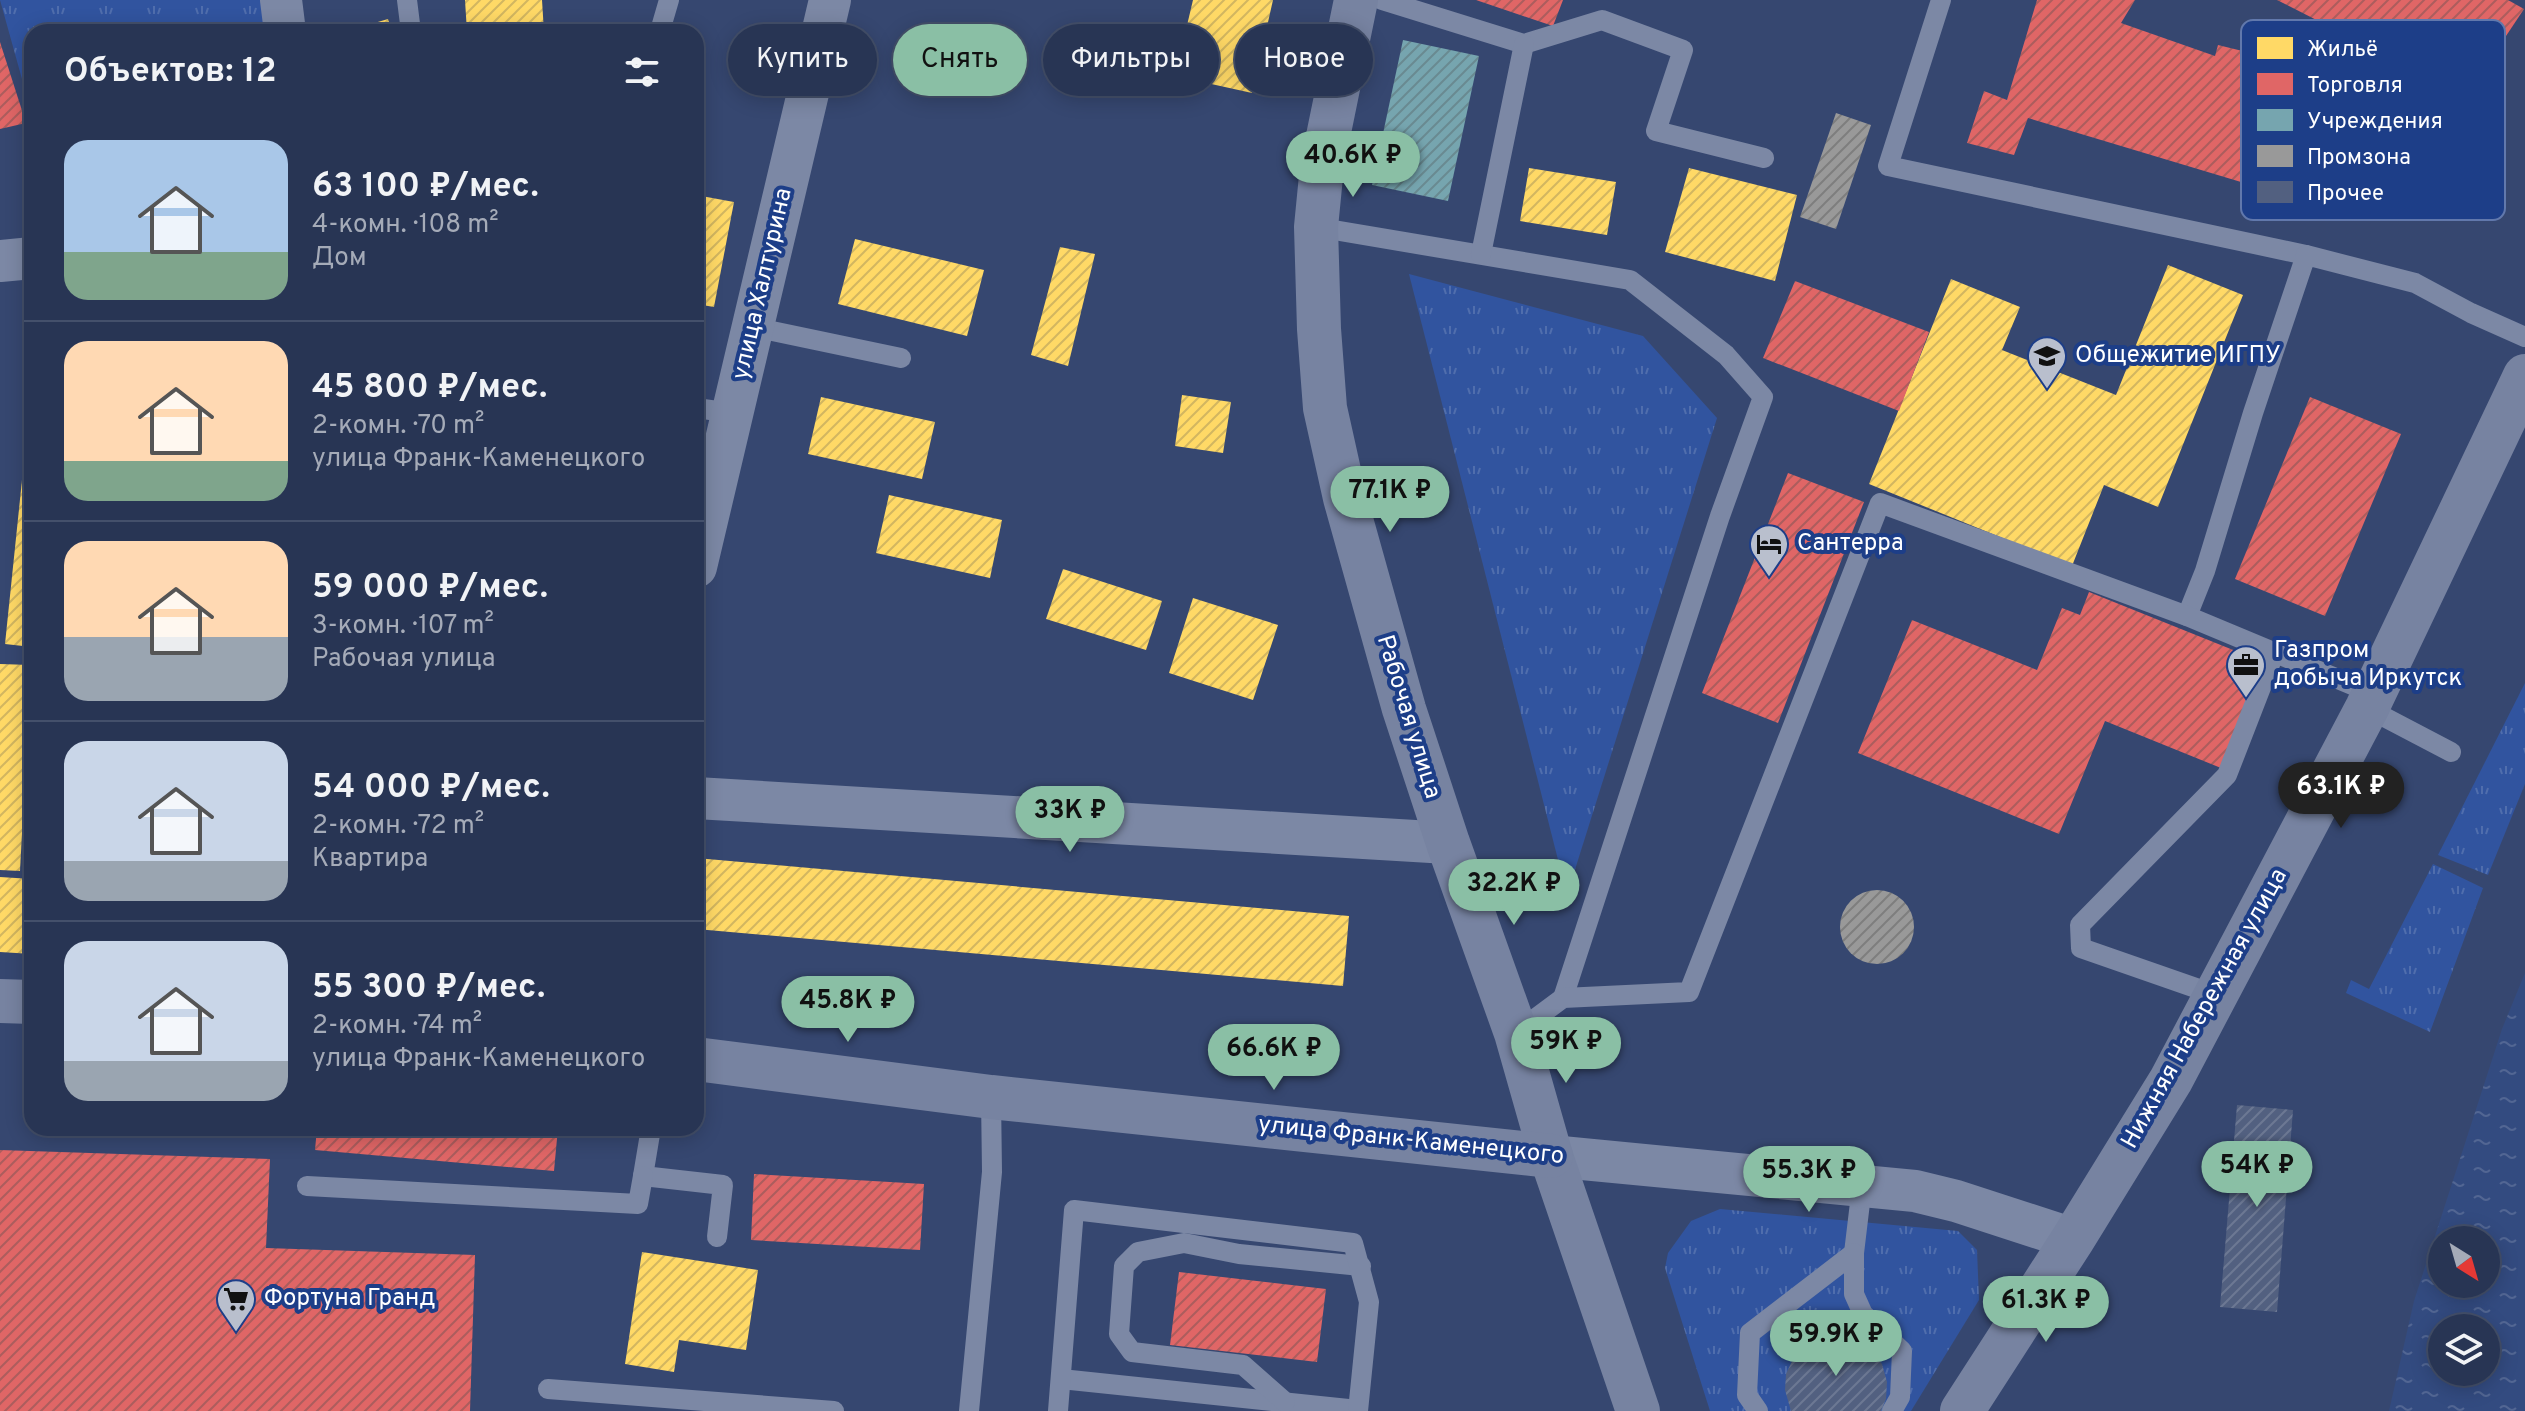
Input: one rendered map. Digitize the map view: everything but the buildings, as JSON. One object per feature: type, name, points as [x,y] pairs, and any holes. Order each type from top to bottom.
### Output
[{"type":"main road","name":"Рабочая улица","points":[[1356,0],[1322,166],[1316,227],[1324,392],[1335,453],[1374,609],[1448,843],[1516,1033],[1551,1156],[1638,1411]]},
{"type":"main road","name":"Нижняя Набережная улица","points":[[1962,1411],[2171,1080],[2370,701],[2525,376]]},
{"type":"main road","points":[[0,1001],[24,1002]]},
{"type":"main road","name":"улица Франк-Каменецкого","points":[[704,1060],[991,1097],[1551,1156]]},
{"type":"street","points":[[281,0],[284,24]]},
{"type":"street","name":"улица Халтурина","points":[[704,498],[714,411],[753,327],[830,0]]},
{"type":"street","points":[[0,261],[24,259]]},
{"type":"street","points":[[704,798],[1448,843]]},
{"type":"street","name":"улица Франк-Каменецкого","points":[[1551,1156],[1915,1191],[2073,1239]]},
{"type":"lane","points":[[407,0],[410,24]]},
{"type":"lane","points":[[662,24],[669,0]]},
{"type":"lane","points":[[1382,0],[1524,44],[1602,20],[1683,50],[1656,131],[1764,158]]},
{"type":"lane","points":[[1941,0],[1888,166],[2306,255],[2415,283],[2525,337]]},
{"type":"lane","points":[[1481,254],[1524,44]]},
{"type":"lane","points":[[1316,227],[1630,280],[1726,355],[1763,397],[1720,516],[1563,998]]},
{"type":"lane","points":[[2187,616],[2205,571],[2306,255]]},
{"type":"lane","points":[[753,327],[901,358]]},
{"type":"lane","points":[[1516,1033],[1563,998],[1689,992],[1880,503],[2187,616],[2370,701],[2451,752]]},
{"type":"lane","points":[[2216,995],[2081,948],[2080,925],[2227,775],[2274,654]]},
{"type":"lane","points":[[969,1411],[992,1172],[991,1097]]},
{"type":"lane","points":[[307,1186],[638,1204],[650,1136]]},
{"type":"lane","points":[[643,1176],[723,1185],[717,1237]]},
{"type":"lane","points":[[1862,1186],[1854,1253],[1854,1294],[1863,1314],[1902,1351],[1900,1397],[1892,1411]]},
{"type":"lane","points":[[1058,1411],[1074,1210],[1353,1243],[1369,1302],[1358,1410],[1061,1379]]},
{"type":"lane","points":[[1285,1402],[1243,1365],[1132,1352],[1119,1334],[1124,1266],[1138,1252],[1184,1243],[1239,1254],[1361,1266]]},
{"type":"lane","points":[[1758,1411],[1747,1395],[1750,1333],[1854,1253]]},
{"type":"lane","points":[[548,1389],[834,1411]]},
{"type":"green space","points":[[0,0],[262,0],[264,24],[24,24],[24,86]]},
{"type":"green space","points":[[1409,274],[1643,336],[1717,418],[1567,895]]},
{"type":"green space","points":[[2525,683],[2525,784],[2488,875],[2438,855]]},
{"type":"green space","points":[[2433,864],[2483,888],[2430,1032],[2346,993],[2351,980],[2369,989]]},
{"type":"green space","points":[[1720,1209],[1958,1231],[1977,1250],[1979,1300],[1911,1411],[1710,1411],[1665,1268],[1668,1253],[1691,1221]]},
{"type":"water","points":[[2525,973],[2525,1411],[2389,1411],[2414,1301],[2428,1258],[2428,1298],[2500,1298],[2500,1226],[2438,1226],[2502,1029]]},
{"type":"place","name":"Общежитие ИГПУ","points":[[2047,390]]},
{"type":"place","name":"Сантерра","points":[[1769,578]]},
{"type":"place","name":"Газпром добыча Иркутск","points":[[2246,699]]},
{"type":"place","name":"Фортуна Гранд","points":[[236,1333]]}]
